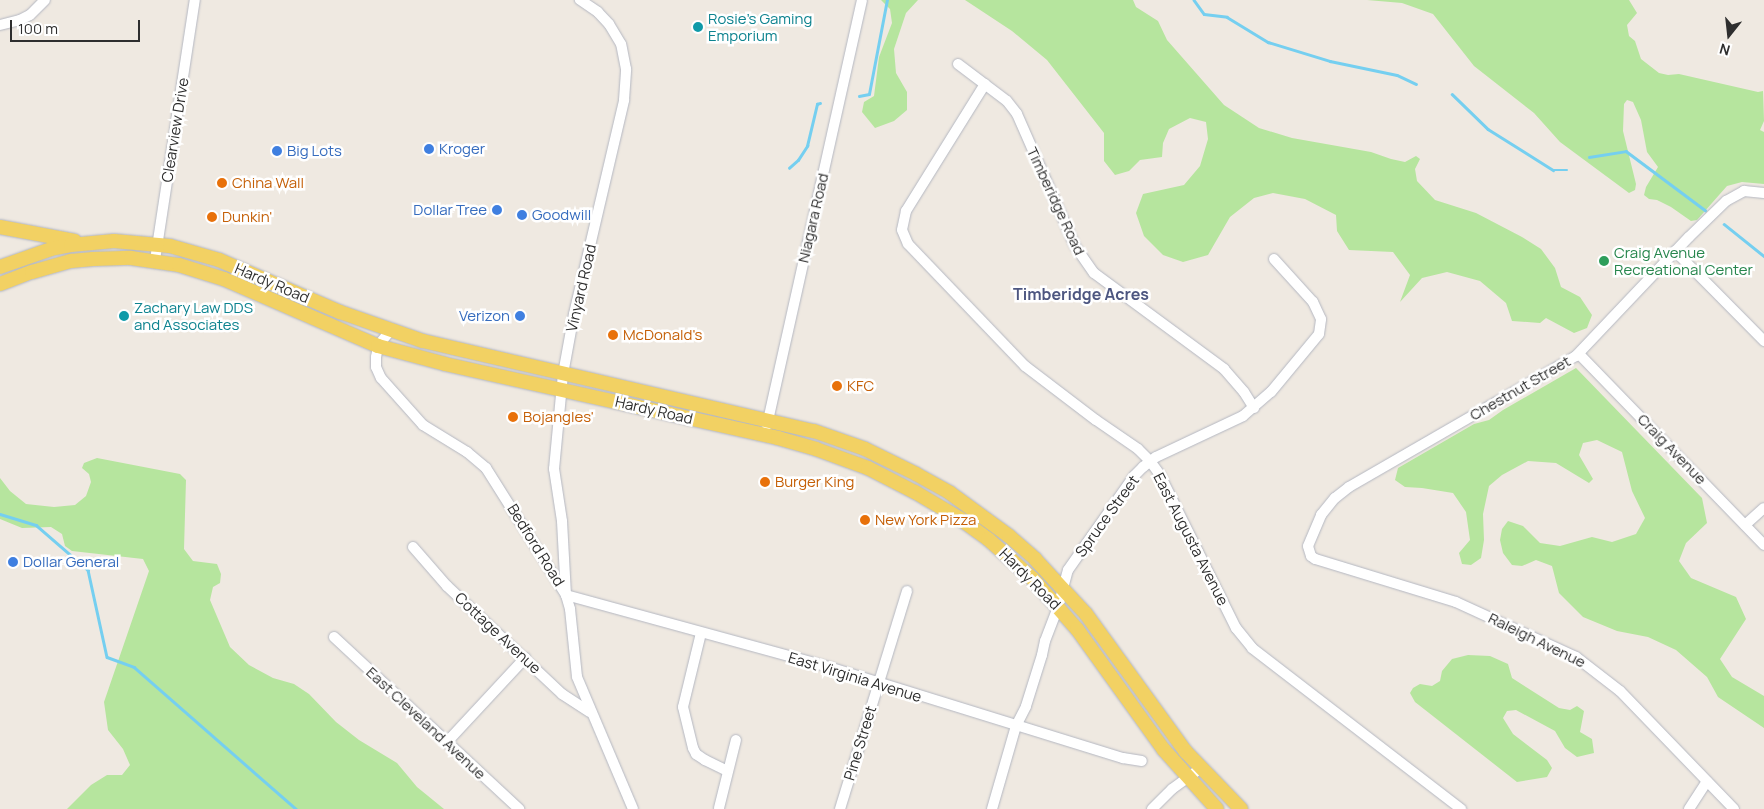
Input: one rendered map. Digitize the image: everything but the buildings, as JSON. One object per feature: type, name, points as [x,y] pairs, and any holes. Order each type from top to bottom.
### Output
[{"type":"main road","points":[[0,227],[91,243]]},
{"type":"main road","name":"Hardy Road","points":[[91,243],[157,244],[219,260],[390,331],[440,345],[563,374],[768,420],[842,441],[916,474],[950,493],[1002,530],[1062,588],[1086,614],[1160,719],[1201,768]]},
{"type":"main road","points":[[2,272],[51,249],[91,243]]},
{"type":"main road","name":"Hardy Road","points":[[2,272],[71,261],[115,258],[155,260],[202,271],[224,279],[378,346],[445,364],[785,440],[842,458],[899,483],[930,500],[1001,550],[1058,607],[1077,629],[1164,750],[1187,777]]},
{"type":"main road","points":[[1201,768],[1241,809]]},
{"type":"main road","points":[[1187,777],[1217,809]]},
{"type":"street","points":[[0,25],[20,20],[30,15],[45,0]]},
{"type":"street","name":"Clearview Drive","points":[[155,260],[195,0]]},
{"type":"street","name":"Vinyard Road","points":[[566,595],[562,521],[554,469],[563,374],[626,84],[625,56],[617,37],[598,12],[580,0]]},
{"type":"street","name":"Niagara Road","points":[[764,436],[862,0]]},
{"type":"street","name":"Timberidge Road","points":[[958,64],[1007,101],[1017,114],[1075,246],[1094,273],[1224,369],[1244,392],[1254,408]]},
{"type":"street","name":"East Augusta Avenue","points":[[985,84],[911,201],[902,222],[904,237],[908,244],[1025,366],[1088,415],[1138,449],[1150,461],[1160,475],[1243,638],[1252,648],[1461,809]]},
{"type":"street","name":"Chestnut Street","points":[[1312,537],[1328,505],[1349,487],[1579,354],[1675,251],[1726,201],[1744,191],[1764,193]]},
{"type":"street","points":[[1675,251],[1764,341]]},
{"type":"street","name":"Spruce Street","points":[[992,809],[1016,726],[1026,706],[1042,655],[1044,641],[1058,607],[1068,570],[1134,476],[1150,461],[1230,423],[1254,408],[1271,392],[1316,339],[1321,326],[1319,311],[1314,302],[1274,259]]},
{"type":"street","points":[[378,346],[390,331]]},
{"type":"street","name":"Bedford Road","points":[[378,346],[376,366],[382,378],[423,425],[467,452],[486,468],[566,595],[570,609],[577,677],[590,712],[633,809]]},
{"type":"street","name":"Craig Avenue","points":[[1579,354],[1764,545]]},
{"type":"street","points":[[1746,526],[1764,508]]},
{"type":"street","name":"Raleigh Avenue","points":[[1312,537],[1309,551],[1315,559],[1456,602],[1576,657],[1620,691],[1734,809]]},
{"type":"street","name":"Cottage Avenue","points":[[412,547],[447,586],[562,694],[590,712]]},
{"type":"street","name":"Pine Street","points":[[840,809],[907,591]]},
{"type":"street","name":"East Virginia Avenue","points":[[566,595],[878,683],[1123,758],[1142,760]]},
{"type":"street","points":[[701,633],[683,707],[692,748],[696,754],[728,771]]},
{"type":"street","name":"East Cleveland Avenue","points":[[334,637],[519,809]]},
{"type":"street","points":[[447,742],[525,658]]},
{"type":"street","points":[[719,808],[736,740]]},
{"type":"street","points":[[1152,809],[1187,777],[1201,768]]},
{"type":"street","points":[[1689,809],[1707,781]]},
{"type":"green space","points":[[881,0],[918,0],[906,13],[894,49],[896,73],[907,92],[907,110],[894,121],[875,128],[862,112],[864,102],[874,96],[879,57],[892,23],[890,9]]},
{"type":"green space","points":[[965,0],[1133,0],[1136,7],[1158,21],[1167,40],[1224,105],[1259,128],[1292,138],[1371,152],[1405,162],[1416,156],[1420,159],[1415,169],[1417,181],[1435,200],[1476,213],[1541,249],[1555,268],[1561,287],[1580,297],[1592,315],[1587,328],[1574,333],[1546,318],[1540,323],[1512,321],[1506,303],[1480,281],[1447,272],[1422,278],[1400,302],[1410,275],[1393,252],[1349,250],[1337,231],[1336,215],[1305,199],[1273,193],[1254,198],[1230,217],[1208,255],[1183,262],[1163,255],[1144,236],[1136,213],[1143,194],[1184,185],[1200,166],[1208,139],[1206,122],[1190,118],[1169,129],[1163,143],[1162,157],[1140,160],[1129,171],[1115,175],[1104,161],[1104,133],[1047,60],[1012,31]]},
{"type":"green space","points":[[1367,0],[1629,0],[1637,13],[1627,25],[1629,36],[1635,41],[1641,59],[1659,73],[1668,75],[1679,74],[1758,92],[1763,91],[1764,121],[1760,130],[1764,132],[1764,184],[1742,182],[1727,186],[1697,220],[1691,221],[1671,207],[1657,200],[1649,199],[1644,195],[1646,187],[1658,167],[1647,152],[1641,120],[1633,102],[1627,100],[1624,104],[1623,131],[1636,184],[1635,190],[1629,193],[1560,142],[1534,113],[1474,66],[1433,14],[1402,3]]},
{"type":"green space","points":[[1576,368],[1702,498],[1707,523],[1686,543],[1679,561],[1691,578],[1736,597],[1746,619],[1720,659],[1732,677],[1764,696],[1764,728],[1718,697],[1707,677],[1676,650],[1648,637],[1617,631],[1583,617],[1559,593],[1552,566],[1536,560],[1522,566],[1512,565],[1503,553],[1500,540],[1502,529],[1508,521],[1523,526],[1540,543],[1560,546],[1592,537],[1612,542],[1636,534],[1645,518],[1632,491],[1622,452],[1597,440],[1583,443],[1579,455],[1593,479],[1589,483],[1556,463],[1528,461],[1502,475],[1489,486],[1483,514],[1484,540],[1481,558],[1471,565],[1462,564],[1459,553],[1470,540],[1466,512],[1453,493],[1405,487],[1395,480],[1398,468],[1474,424],[1489,420]]},
{"type":"green space","points":[[97,458],[180,474],[186,480],[184,549],[193,561],[217,564],[221,574],[220,583],[213,587],[210,600],[230,647],[249,665],[273,678],[294,684],[309,694],[336,722],[359,740],[397,763],[417,787],[444,809],[67,809],[91,785],[107,775],[122,775],[130,765],[123,749],[108,730],[104,702],[149,571],[143,559],[72,551],[65,546],[62,534],[51,527],[22,528],[0,519],[0,478],[10,491],[26,504],[54,507],[75,505],[86,496],[91,482],[89,474],[82,468],[84,463]]},
{"type":"green space","points":[[1468,655],[1490,656],[1508,664],[1512,678],[1559,708],[1570,710],[1577,706],[1584,711],[1580,732],[1592,739],[1594,753],[1577,757],[1565,748],[1555,731],[1516,710],[1507,711],[1503,718],[1513,734],[1547,760],[1552,768],[1547,777],[1517,782],[1415,702],[1410,693],[1413,688],[1420,684],[1432,686],[1440,681],[1442,671],[1452,659]]},
{"type":"waterway","points":[[859,96],[869,94],[887,0]]},
{"type":"waterway","points":[[1194,0],[1204,14],[1227,17],[1268,42],[1330,61],[1397,75],[1416,84]]},
{"type":"waterway","points":[[1452,94],[1488,129],[1553,170],[1567,170]]},
{"type":"waterway","points":[[789,168],[798,160],[807,146],[817,104],[820,103]]},
{"type":"waterway","points":[[1589,157],[1626,151],[1705,210]]},
{"type":"waterway","points":[[1724,224],[1764,256]]},
{"type":"waterway","points":[[0,514],[36,525],[88,570],[107,657],[134,667],[296,809]]},
{"type":"place","name":"Rosie's Gaming Emporium","points":[[698,27]]},
{"type":"place","name":"Kroger","points":[[429,149]]},
{"type":"place","name":"Big Lots","points":[[277,151]]},
{"type":"place","name":"China Wall","points":[[222,183]]},
{"type":"place","name":"Dollar Tree","points":[[497,210]]},
{"type":"place","name":"Goodwill","points":[[522,215]]},
{"type":"place","name":"Dunkin'","points":[[212,217]]},
{"type":"place","name":"Craig Avenue Recreational Center","points":[[1604,261]]},
{"type":"place","name":"Zachary Law DDS and Associates","points":[[124,316]]},
{"type":"place","name":"Verizon","points":[[520,316]]},
{"type":"place","name":"McDonald's","points":[[613,335]]},
{"type":"place","name":"KFC","points":[[837,386]]},
{"type":"place","name":"Bojangles'","points":[[513,417]]},
{"type":"place","name":"Burger King","points":[[765,482]]},
{"type":"place","name":"New York Pizza","points":[[865,520]]},
{"type":"place","name":"Dollar General","points":[[13,562]]},
{"type":"district","name":"Timberidge Acres","points":[[1081,294]]}]
